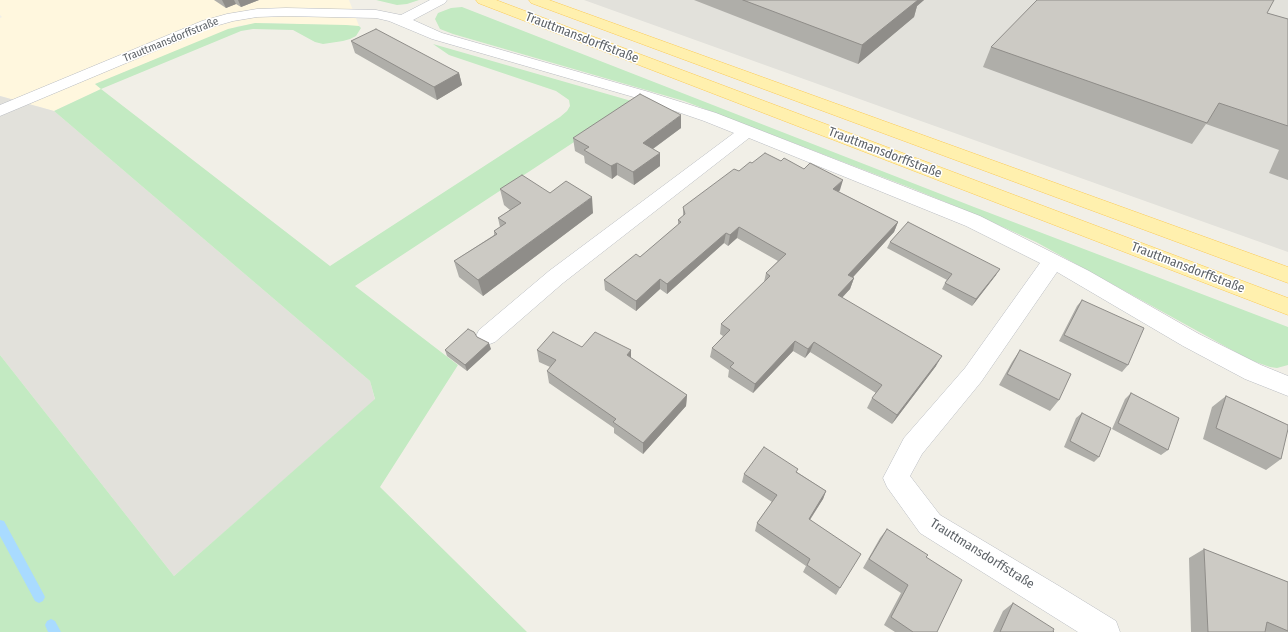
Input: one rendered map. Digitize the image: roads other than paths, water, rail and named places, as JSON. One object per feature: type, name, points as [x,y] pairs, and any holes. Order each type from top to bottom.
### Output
[{"type":"main road","name":"Trauttmansdorffstraße","points":[[483,0],[1288,307]]},
{"type":"main road","name":"Trauttmansdorffstraße","points":[[536,0],[1288,275]]},
{"type":"street","points":[[364,0],[376,14]]},
{"type":"street","points":[[404,20],[440,0]]},
{"type":"street","name":"Trauttmansdorffstraße","points":[[0,111],[200,27],[226,18],[244,14],[270,12],[376,14],[404,20],[437,36],[654,98],[710,117],[973,221],[1053,261],[1198,343],[1253,372],[1288,386]]},
{"type":"street","points":[[488,336],[556,277],[746,132]]},
{"type":"street","name":"Trauttmansdorffstraße","points":[[1053,261],[973,376],[913,446],[896,478],[930,524],[1049,596],[1105,632]]},
{"type":"waterway","points":[[0,525],[39,597]]},
{"type":"waterway","points":[[51,625],[55,632]]}]
